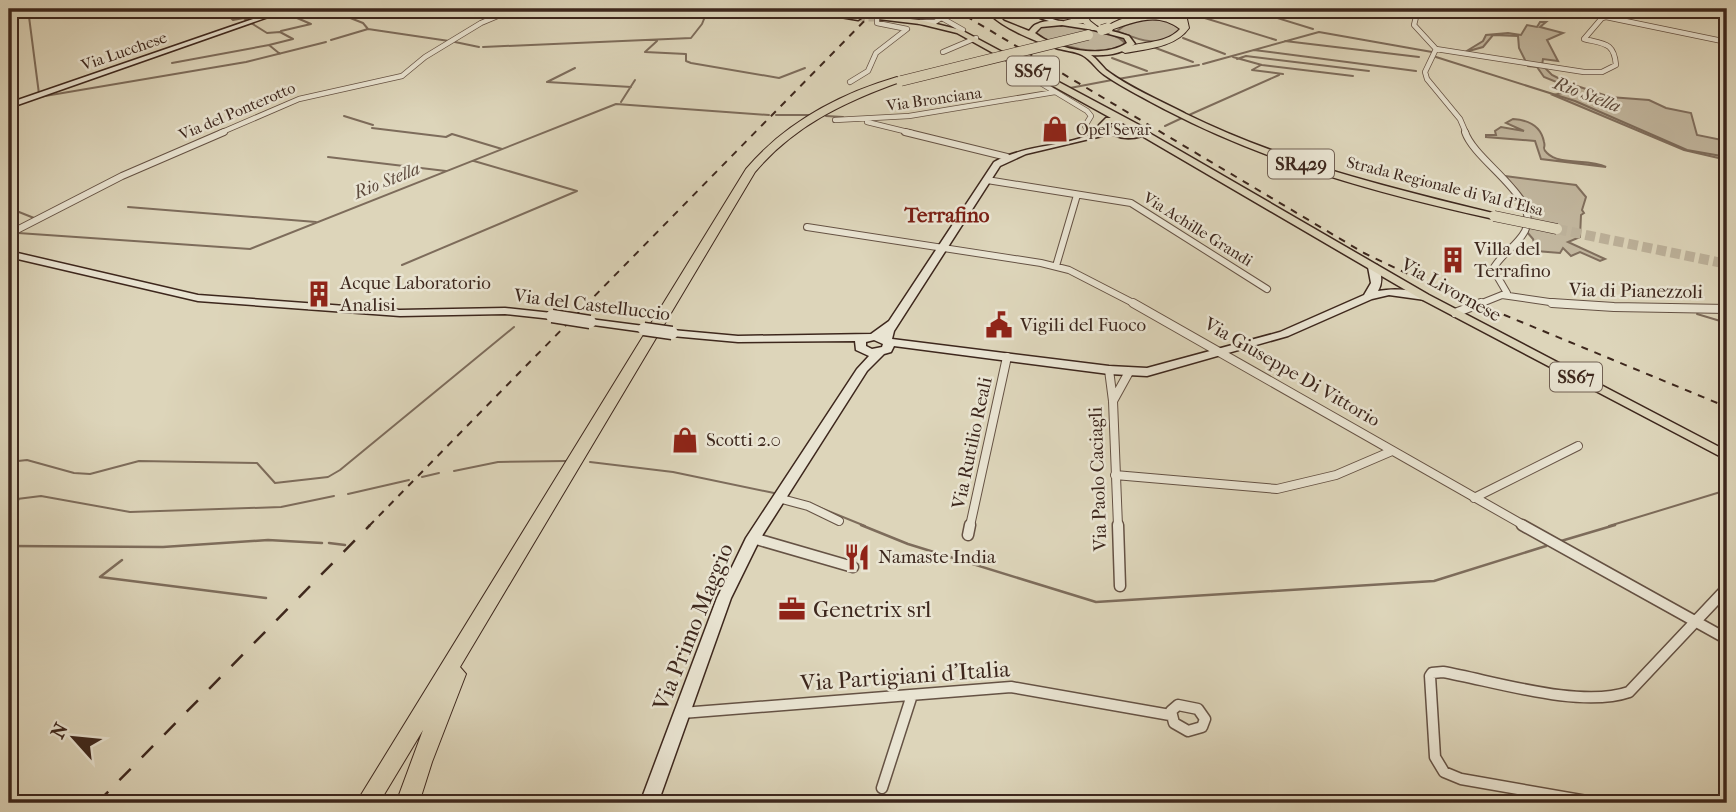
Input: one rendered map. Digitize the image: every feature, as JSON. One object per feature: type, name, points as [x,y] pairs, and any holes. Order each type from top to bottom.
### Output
[{"type":"highway","points":[[367,803],[750,171],[772,148],[806,120],[848,98],[899,81],[1103,28],[1133,9]]},
{"type":"highway","points":[[1123,50],[1179,36],[1184,29],[1184,21],[1172,9]]},
{"type":"highway","points":[[1082,13],[1087,23],[1103,28]]},
{"type":"highway","points":[[1063,23],[1080,21],[1082,13]]},
{"type":"highway","points":[[379,803],[762,163],[794,133],[817,118],[856,98],[899,81],[1062,40],[1132,18],[1147,16],[1173,20],[1184,29]]},
{"type":"highway","points":[[1127,37],[1141,43],[1162,42]]},
{"type":"highway","points":[[408,803],[421,762],[456,674]]},
{"type":"highway","points":[[360,803],[385,773]]},
{"type":"main road","points":[[805,9],[858,18]]},
{"type":"main road","points":[[994,9],[996,18],[1009,25],[1079,51],[1097,53],[1123,50]]},
{"type":"main road","name":"SS67","points":[[880,19],[959,30]]},
{"type":"main road","points":[[1033,36],[1031,31],[1041,22]]},
{"type":"main road","points":[[1009,25],[1063,23],[1103,28],[1127,37],[1131,44],[1105,57],[1100,65]]},
{"type":"main road","name":"Via Livornese","points":[[959,30],[976,38],[1098,129],[1163,146]]},
{"type":"main road","name":"Strada Regionale di Val d'Elsa","points":[[1079,51],[1091,57],[1103,71],[1207,127],[1274,155],[1376,188],[1557,229]]},
{"type":"main road","name":"Via Livornese","points":[[1098,129],[1121,120],[1425,297],[1727,456]]},
{"type":"main road","points":[[1125,136],[1142,132]]},
{"type":"main road","name":"Via Primo Maggio","points":[[649,803],[724,598],[753,538],[863,369]]},
{"type":"street","name":"Via Lucchese","points":[[9,106],[288,9]]},
{"type":"street","name":"Via del Ponterotto","points":[[9,234],[116,179],[299,99],[402,76],[425,57],[481,23],[514,9]]},
{"type":"street","points":[[886,9],[877,18],[877,23],[907,29]]},
{"type":"street","name":"Via Livornese","points":[[926,9],[959,30]]},
{"type":"street","points":[[1035,9],[1041,22]]},
{"type":"street","points":[[1418,9],[1414,25],[1436,48],[1525,64],[1602,72],[1616,65],[1615,52],[1608,44],[1584,39],[1606,17],[1727,42]]},
{"type":"street","name":"Via Livornese","points":[[941,18],[943,24],[959,30]]},
{"type":"street","name":"SS67","points":[[918,23],[935,22],[941,18]]},
{"type":"street","points":[[850,82],[869,71],[877,52],[918,23]]},
{"type":"street","points":[[943,52],[976,38]]},
{"type":"street","points":[[1436,48],[1425,72],[1431,87],[1461,120],[1471,146],[1527,205],[1527,227],[1500,256],[1493,269],[1507,290],[1503,295],[1455,313]]},
{"type":"street","points":[[1024,73],[1089,113],[1091,116],[1086,126],[1125,136]]},
{"type":"street","name":"Via Bronciana","points":[[858,120],[917,115],[1055,92]]},
{"type":"street","points":[[835,120],[858,120],[938,138],[1007,158],[1098,129]]},
{"type":"street","name":"Via Primo Maggio","points":[[863,369],[876,345],[894,322],[997,164],[1007,158]]},
{"type":"street","name":"Via Achille Grandi","points":[[987,180],[1137,206],[1267,289]]},
{"type":"street","points":[[1056,266],[1077,195]]},
{"type":"street","name":"Via Giuseppe Di Vittorio","points":[[807,227],[1056,266],[1108,290],[1222,352],[1474,498],[1727,639]]},
{"type":"street","name":"Via del Castelluccio","points":[[9,254],[198,298],[400,313],[505,311],[732,339],[840,339],[876,345]]},
{"type":"street","points":[[1373,267],[1377,275],[1377,285]]},
{"type":"street","points":[[1368,297],[1377,285],[1385,282],[1401,283]]},
{"type":"street","points":[[1389,292],[1401,283]]},
{"type":"street","points":[[876,345],[914,346],[1129,372],[1153,371],[1284,334],[1368,297],[1389,292],[1425,297]]},
{"type":"street","name":"Via di Pianezzoli","points":[[1503,295],[1536,302],[1578,306],[1727,309]]},
{"type":"street","name":"Via Rutilio Reali","points":[[968,535],[1007,357]]},
{"type":"street","name":"Via Paolo Caciagli","points":[[1109,370],[1113,401],[1120,586]]},
{"type":"street","points":[[1113,401],[1129,372]]},
{"type":"street","points":[[1474,498],[1578,446]]},
{"type":"street","points":[[1115,475],[1277,489],[1296,486],[1366,464],[1392,451]]},
{"type":"street","points":[[778,498],[807,506],[839,521]]},
{"type":"street","points":[[753,538],[853,567]]},
{"type":"street","points":[[1598,803],[1461,779],[1446,773],[1436,763],[1435,757],[1430,681],[1432,673],[1443,672],[1587,698],[1620,698],[1629,692],[1727,588]]},
{"type":"street","name":"Via Partigiani d'Italia","points":[[682,713],[1011,687],[1170,715]]},
{"type":"street","points":[[882,788],[912,695]]},
{"type":"shaded area","points":[[1165,19],[1180,29],[1158,41],[1142,40],[1117,31],[1132,20]]},
{"type":"shaded area","points":[[1540,22],[1546,22],[1540,27],[1563,33],[1547,40],[1558,61],[1543,59],[1542,65],[1552,75],[1610,97],[1649,100],[1666,108],[1691,113],[1697,135],[1727,141],[1727,160],[1684,150],[1553,95],[1576,90],[1544,77],[1537,67],[1528,66],[1519,48],[1518,36],[1493,35],[1483,47],[1465,52],[1483,41],[1486,35],[1508,33],[1521,35],[1527,25],[1537,27]]},
{"type":"shaded area","points":[[1061,24],[1107,33],[1116,36],[1126,45],[1114,49],[1083,50],[1035,34],[1040,27]]},
{"type":"shaded area","points":[[1513,119],[1529,122],[1537,128],[1542,136],[1544,150],[1553,157],[1606,167],[1541,159],[1535,141],[1486,137],[1496,135],[1495,131],[1501,127],[1524,131],[1506,123]]},
{"type":"shaded area","points":[[1505,176],[1576,185],[1586,197],[1582,210],[1584,213],[1581,215],[1580,237],[1568,242],[1605,259],[1600,261],[1580,252],[1571,256],[1563,248],[1560,253],[1536,251],[1533,239],[1527,232],[1530,223],[1529,208],[1522,195]]},
{"type":"waterway","points":[[28,9],[39,94]]},
{"type":"waterway","points":[[246,9],[225,13],[233,20],[244,18],[247,21]]},
{"type":"waterway","points":[[348,9],[335,12],[363,23],[368,29]]},
{"type":"waterway","points":[[483,47],[691,38],[702,24],[708,9]]},
{"type":"waterway","points":[[1248,9],[1313,29]]},
{"type":"waterway","points":[[1261,12],[1271,9]]},
{"type":"waterway","points":[[1182,11],[1276,40]]},
{"type":"waterway","points":[[281,31],[311,24],[297,18]]},
{"type":"waterway","points":[[251,23],[267,33],[280,32],[293,39],[269,45]]},
{"type":"waterway","points":[[331,40],[368,29]]},
{"type":"waterway","points":[[368,29],[449,41]]},
{"type":"waterway","name":"Rio Stella","points":[[1286,41],[1319,32],[1432,52]]},
{"type":"waterway","points":[[1183,38],[1225,54]]},
{"type":"waterway","points":[[657,41],[645,52],[686,54],[686,61],[691,63],[779,78],[805,68]]},
{"type":"waterway","name":"Rio Stella","points":[[1203,64],[1286,41]]},
{"type":"waterway","points":[[1286,41],[1419,57]]},
{"type":"waterway","points":[[280,54],[326,42]]},
{"type":"waterway","points":[[455,42],[479,47]]},
{"type":"waterway","points":[[172,63],[269,45]]},
{"type":"waterway","points":[[269,45],[280,54]]},
{"type":"waterway","points":[[1153,47],[1193,62]]},
{"type":"waterway","points":[[1254,50],[1416,71]]},
{"type":"waterway","points":[[39,97],[246,62],[280,54]]},
{"type":"waterway","points":[[1238,59],[1246,56],[1369,71]]},
{"type":"waterway","name":"Rio Stella","points":[[1233,57],[1238,59]]},
{"type":"waterway","name":"Rio Stella","points":[[1436,57],[1575,101],[1687,150],[1727,157]]},
{"type":"waterway","points":[[1112,58],[1147,71]]},
{"type":"waterway","points":[[1238,59],[1262,65],[1353,76]]},
{"type":"waterway","name":"Rio Stella","points":[[1118,79],[1199,65]]},
{"type":"waterway","points":[[1261,65],[1252,70],[1283,74]]},
{"type":"waterway","points":[[575,68],[547,82],[631,87]]},
{"type":"waterway","points":[[1189,115],[1279,75]]},
{"type":"waterway","points":[[631,87],[635,80]]},
{"type":"waterway","name":"Rio Stella","points":[[1070,88],[1112,80]]},
{"type":"waterway","points":[[621,102],[631,87]]},
{"type":"waterway","name":"Rio Stella","points":[[18,233],[250,249],[616,104],[769,115]]},
{"type":"waterway","name":"Rio Stella","points":[[776,115],[809,115]]},
{"type":"waterway","points":[[344,116],[373,125]]},
{"type":"waterway","name":"Rio Stella","points":[[826,116],[843,117]]},
{"type":"waterway","points":[[1165,126],[1182,118]]},
{"type":"waterway","points":[[372,128],[446,137],[452,134],[502,149]]},
{"type":"waterway","points":[[328,157],[446,171]]},
{"type":"waterway","points":[[402,265],[577,191],[474,161]]},
{"type":"waterway","points":[[128,207],[316,222]]},
{"type":"waterway","points":[[9,208],[34,218]]},
{"type":"waterway","points":[[1697,314],[1727,323]]},
{"type":"waterway","points":[[9,462],[27,460],[74,473],[90,474],[139,461],[257,463],[275,483],[328,477],[514,327]]},
{"type":"waterway","points":[[454,471],[498,462],[566,461]]},
{"type":"waterway","points":[[590,462],[673,472],[774,493]]},
{"type":"waterway","points":[[422,477],[439,473]]},
{"type":"waterway","points":[[348,494],[409,480]]},
{"type":"waterway","points":[[1609,526],[1727,490]]},
{"type":"waterway","points":[[9,500],[41,496],[130,512],[281,507],[334,496]]},
{"type":"waterway","points":[[9,511],[19,499]]},
{"type":"waterway","points":[[816,506],[865,526]]},
{"type":"waterway","points":[[861,525],[908,544],[1096,602],[1434,581],[1546,546]]},
{"type":"waterway","points":[[1561,541],[1615,525]]},
{"type":"waterway","points":[[9,546],[163,547],[268,540],[322,543]]},
{"type":"waterway","points":[[329,543],[345,545]]},
{"type":"waterway","points":[[122,560],[100,577],[266,598]]},
{"type":"tunnel","points":[[858,18],[880,18]]},
{"type":"tunnel","points":[[1557,229],[1727,264]]},
{"type":"railway","points":[[369,526],[876,9]]},
{"type":"railway","points":[[954,9],[1364,253],[1427,283],[1727,407]]},
{"type":"railway","points":[[97,803],[370,525]]},
{"type":"place","name":"Opel Sevar","points":[[1055,129]]},
{"type":"place","name":"Villa del Terrafino","points":[[1453,260]]},
{"type":"place","name":"Acque Laboratorio Analisi","points":[[319,294]]},
{"type":"place","name":"Vigili del Fuoco","points":[[999,325]]},
{"type":"place","name":"Scotti 2.0","points":[[685,440]]},
{"type":"place","name":"Namaste India","points":[[857,557]]},
{"type":"place","name":"Genetrix srl","points":[[792,609]]},
{"type":"district","name":"Terrafino","points":[[947,215]]}]
